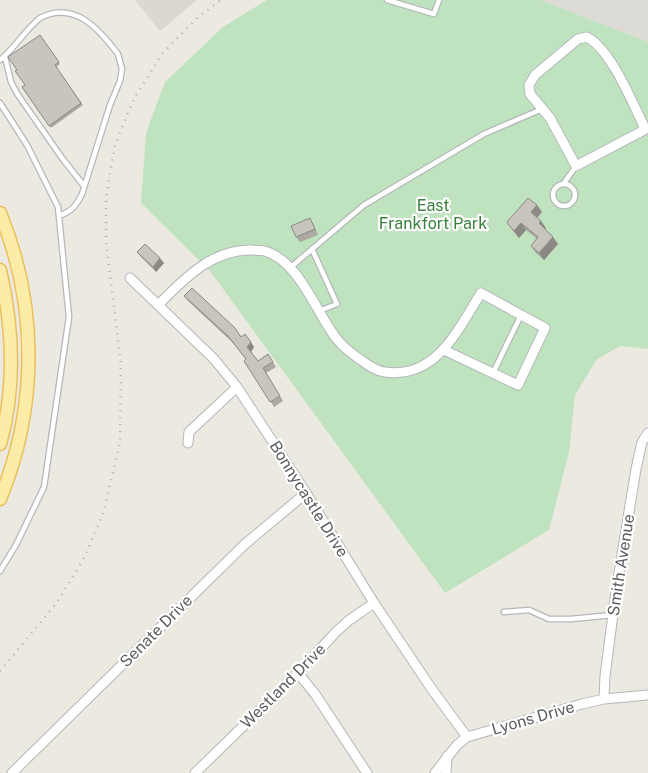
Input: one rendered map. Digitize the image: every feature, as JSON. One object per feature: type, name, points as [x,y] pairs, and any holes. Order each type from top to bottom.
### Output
[{"type":"main road","points":[[0,213],[15,254],[22,283],[29,340],[29,369],[23,425],[17,453],[0,499]]},
{"type":"main road","points":[[0,270],[9,316],[11,366],[6,415],[0,444]]},
{"type":"street","points":[[638,133],[644,129],[643,124],[624,87],[603,52],[587,37],[574,42],[531,80],[528,89],[530,94],[550,118],[576,166],[648,128]]},
{"type":"street","points":[[158,305],[186,277],[201,266],[226,253],[246,250],[264,251],[291,267],[336,338],[351,353],[379,371],[391,373],[407,372],[419,368],[444,350],[481,293],[545,328],[518,385],[444,350]]},
{"type":"street","name":"Bonnycastle Drive","points":[[130,278],[214,359],[236,387],[306,493],[374,603],[431,688],[467,737]]},
{"type":"street","points":[[188,443],[189,432],[236,387]]},
{"type":"street","name":"Smith Avenue","points":[[604,699],[613,616],[636,469],[642,442],[648,433]]},
{"type":"street","name":"Senate Drive","points":[[12,773],[244,545],[306,493]]},
{"type":"street","name":"Westland Drive","points":[[195,773],[298,673],[348,621],[374,603]]},
{"type":"street","points":[[298,673],[367,773]]},
{"type":"street","name":"Lyons Drive","points":[[435,773],[447,756],[467,737],[604,699],[648,694]]},
{"type":"street","points":[[446,773],[447,756]]},
{"type":"lane","points":[[387,0],[434,14],[439,0]]},
{"type":"lane","points":[[65,7],[41,17],[2,58],[18,95],[84,186]]},
{"type":"lane","points":[[59,216],[70,212],[76,206],[122,69],[118,54],[108,41],[89,19],[74,8]]},
{"type":"lane","points":[[0,103],[31,154],[58,207],[69,318],[44,487],[16,545],[0,571]]},
{"type":"lane","points":[[291,267],[364,205],[484,134],[543,109]]},
{"type":"lane","points":[[564,183],[572,186],[575,193],[574,200],[568,206],[555,201],[552,194],[555,188],[564,183],[576,166]]},
{"type":"lane","points":[[312,249],[337,304],[319,311]]},
{"type":"lane","points":[[493,373],[521,315]]},
{"type":"lane","points":[[504,612],[529,610],[549,619],[613,616]]},
{"type":"shaded area","points":[[135,0],[197,0],[160,31]]},
{"type":"shaded area","points":[[540,0],[648,0],[648,42],[624,33]]},
{"type":"green space","name":"East Frankfort Park","points":[[267,0],[540,0],[648,42],[648,349],[620,346],[596,360],[575,395],[569,452],[549,530],[445,593],[210,271],[141,203],[146,133],[165,82],[223,27]]},
{"type":"building","points":[[40,35],[59,62],[55,65],[81,103],[49,126],[22,87],[25,85],[8,57]]},
{"type":"building","points":[[528,198],[537,205],[531,212],[541,221],[539,223],[553,237],[539,253],[531,246],[538,237],[521,223],[514,231],[507,222]]},
{"type":"building","points":[[310,218],[315,229],[296,237],[291,226]]},
{"type":"building","points":[[145,244],[160,258],[153,267],[137,252]]},
{"type":"building","points":[[192,288],[235,328],[241,337],[245,334],[251,342],[247,347],[258,361],[268,354],[273,362],[263,368],[280,396],[270,402],[244,361],[246,359],[228,336],[184,296]]},
{"type":"railway","points":[[0,671],[56,604],[83,560],[103,514],[120,443],[121,364],[106,242],[106,199],[115,146],[135,97],[162,54],[197,18],[221,0]]}]
